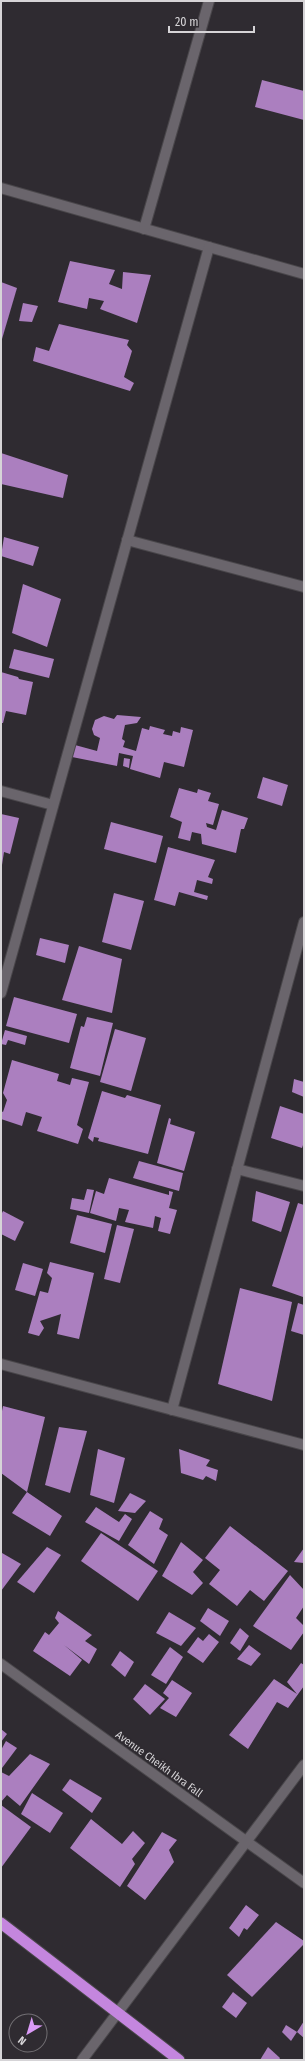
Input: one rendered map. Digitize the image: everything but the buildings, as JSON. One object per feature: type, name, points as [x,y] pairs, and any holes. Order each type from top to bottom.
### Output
[{"type":"highway","points":[[1,1923],[179,2060]]},
{"type":"street","points":[[144,229],[209,1]]},
{"type":"street","points":[[1,188],[304,274]]},
{"type":"street","points":[[1,994],[209,247]]},
{"type":"street","points":[[127,540],[304,587]]},
{"type":"street","points":[[1,791],[54,805]]},
{"type":"street","points":[[172,1410],[304,922]]},
{"type":"street","points":[[237,1169],[304,1186]]},
{"type":"street","points":[[1,1364],[304,1446]]},
{"type":"street","name":"Avenue Cheikh Ibra Fall","points":[[1,1664],[304,1883]]},
{"type":"street","points":[[82,2060],[304,1766]]}]
